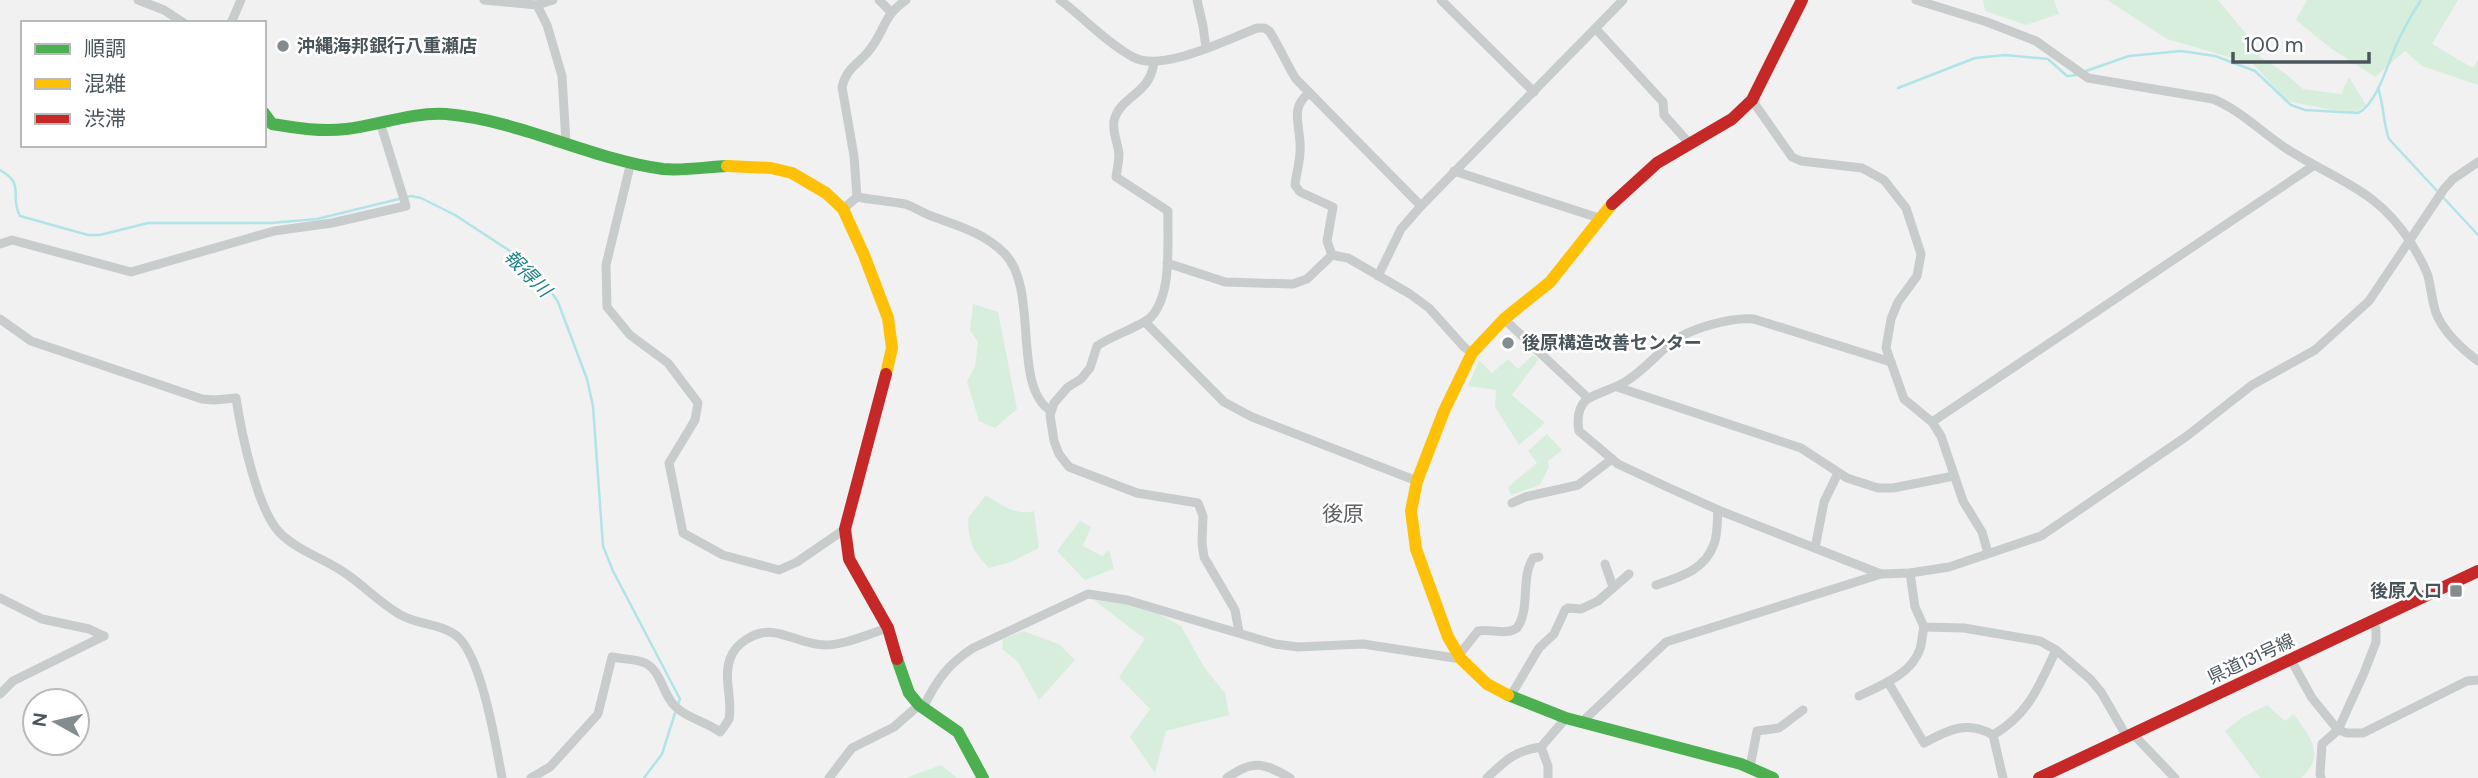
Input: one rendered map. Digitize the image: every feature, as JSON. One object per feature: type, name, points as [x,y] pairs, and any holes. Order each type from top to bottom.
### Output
[{"type":"street","points":[[138,0],[164,10],[181,21]]},
{"type":"street","points":[[232,21],[241,0]]},
{"type":"street","points":[[484,0],[517,5],[537,5],[553,0]]},
{"type":"street","points":[[878,0],[890,11]]},
{"type":"street","points":[[857,197],[854,156],[842,87],[844,77],[851,67],[869,52],[890,11],[906,0]]},
{"type":"street","points":[[1060,0],[1134,59],[1154,62],[1264,28],[1271,32],[1284,62],[1296,79],[1421,206]]},
{"type":"street","points":[[1197,0],[1206,48]]},
{"type":"street","points":[[1441,0],[1534,92]]},
{"type":"street","points":[[1378,276],[1401,229],[1421,206],[1623,0]]},
{"type":"street","points":[[1773,778],[1749,767],[1566,718],[1510,697],[1487,684],[1460,657],[1448,637],[1416,549],[1410,511],[1417,481],[1444,411],[1472,353],[1504,319],[1550,282],[1633,183],[1657,163],[1732,119],[1752,100],[1802,0]]},
{"type":"street","points":[[1916,0],[1987,22],[2036,41],[2088,78],[2213,99],[2231,106],[2313,166],[2347,181],[2372,197],[2389,213],[2409,240],[2428,276],[2441,323],[2478,361]]},
{"type":"street","points":[[537,5],[547,25],[562,76],[566,143]]},
{"type":"street","points":[[1596,29],[1663,102],[1664,115],[1689,144]]},
{"type":"street","points":[[1154,62],[1152,76],[1146,85],[1127,102],[1114,121],[1114,132],[1119,155],[1116,177],[1168,211],[1167,263],[1163,293],[1160,304],[1145,322],[1097,346],[1090,368],[1082,379],[1068,387],[1054,403],[1051,411],[1054,441],[1059,454],[1069,467],[1146,496],[1198,503],[1203,512],[1202,543],[1205,557],[1235,610],[1240,632]]},
{"type":"street","points":[[1309,93],[1299,100],[1297,108],[1301,149],[1295,185],[1300,192],[1332,207],[1327,241],[1332,255]]},
{"type":"street","points":[[1752,100],[1792,157],[1801,161],[1862,168],[1884,180],[1906,208],[1921,254],[1917,276],[1898,302],[1891,318],[1886,348],[1904,398],[1932,422],[1941,436],[1963,501],[1982,532],[1988,553]]},
{"type":"street","points":[[266,116],[272,124],[312,130],[346,128],[443,114],[471,117],[665,169],[736,166],[792,173],[826,193],[843,209],[864,255],[888,318],[892,348],[845,529],[846,546],[854,571],[888,628],[909,693],[921,706],[958,732],[983,778]]},
{"type":"street","points":[[0,244],[12,240],[131,272],[274,231],[332,223],[405,206],[380,122]]},
{"type":"street","points":[[631,162],[606,265],[607,307],[630,335],[667,363],[698,403],[695,420],[669,463],[683,533],[723,555],[779,570],[797,562],[845,529]]},
{"type":"street","points":[[1582,722],[1666,642],[1881,574],[1910,573],[1949,566],[2041,536],[2187,436],[2252,385],[2315,350],[2369,302],[2444,189],[2453,179],[2478,162]]},
{"type":"street","points":[[1932,422],[2313,166]]},
{"type":"street","points":[[1454,171],[1602,219]]},
{"type":"street","points":[[843,209],[857,197],[907,205],[932,217],[966,228],[991,242],[1006,255],[1020,282],[1027,355],[1036,393],[1040,402],[1051,411]]},
{"type":"street","points":[[1167,263],[1225,282],[1293,284],[1307,279],[1332,255]]},
{"type":"street","points":[[1332,255],[1348,258],[1410,294],[1429,308],[1472,353]]},
{"type":"street","points":[[1881,574],[1718,510],[1612,460],[1579,431],[1577,418],[1588,398],[1617,387],[1639,373],[1684,334],[1738,318],[1754,319],[1891,362]]},
{"type":"street","points":[[0,319],[31,341],[202,399],[236,398],[263,505],[281,534],[348,575],[395,612],[405,618],[448,631],[458,637],[466,648],[490,715],[502,778]]},
{"type":"street","points":[[1504,319],[1588,398]]},
{"type":"street","points":[[1145,322],[1224,402],[1252,417],[1417,481]]},
{"type":"street","points":[[1617,387],[1801,449],[1838,473],[1878,488],[1892,488],[1954,476]]},
{"type":"street","points":[[1512,503],[1525,497],[1577,485],[1612,460]]},
{"type":"street","points":[[1815,548],[1821,510],[1838,473]]},
{"type":"street","points":[[1657,585],[1686,575],[1703,562],[1714,543],[1718,510]]},
{"type":"street","points":[[1460,657],[1478,631],[1485,629],[1506,632],[1517,628],[1522,615],[1528,571],[1533,558],[1539,556]]},
{"type":"street","points":[[1605,564],[1613,587]]},
{"type":"street","name":"県道131号線","points":[[2040,778],[2478,571]]},
{"type":"street","points":[[1859,695],[1888,682],[1914,660],[1920,650],[1924,627],[1915,607],[1910,573]]},
{"type":"street","points":[[1510,697],[1539,648],[1554,634],[1565,610],[1591,605],[1629,574]]},
{"type":"street","points":[[829,778],[852,748],[894,727],[921,706],[941,674],[956,659],[973,648],[1088,594],[1127,600],[1275,644],[1297,648],[1363,644],[1460,657]]},
{"type":"street","points":[[0,598],[42,619],[89,629],[104,636],[13,681],[0,694]]},
{"type":"street","points":[[2318,777],[2322,744],[2338,730],[2376,642],[2373,621]]},
{"type":"street","points":[[1924,627],[1964,628],[2027,638],[2040,641],[2056,650],[2101,692],[2130,736],[2175,778]]},
{"type":"street","points":[[531,778],[550,767],[598,714],[612,657],[647,664],[657,675],[668,699],[678,710],[711,724],[720,732],[729,720],[729,660],[745,640],[757,633],[769,631],[824,645],[888,628]]},
{"type":"street","points":[[1993,735],[2009,726],[2030,702],[2056,650]]},
{"type":"street","points":[[2291,660],[2312,698],[2338,730],[2347,733],[2363,733],[2467,681],[2478,680]]},
{"type":"street","points":[[1888,682],[1924,743],[1960,727],[1978,728],[1993,735]]},
{"type":"street","points":[[1749,767],[1757,731],[1779,728],[1803,710]]},
{"type":"street","points":[[1487,778],[1522,750],[1541,747],[1566,718]]},
{"type":"street","points":[[1993,735],[2003,778]]},
{"type":"street","points":[[1541,747],[1548,766],[1548,778]]},
{"type":"street","points":[[1227,778],[1251,764],[1270,766],[1290,778]]},
{"type":"green space","points":[[1983,0],[2054,0],[2059,14],[2026,25],[1985,11]]},
{"type":"green space","points":[[2107,0],[2218,0],[2248,36],[2260,57],[2303,89],[2341,94],[2349,77],[2366,105],[2353,114],[2287,101],[2253,64],[2167,39]]},
{"type":"green space","points":[[2307,0],[2458,0],[2432,44],[2473,68],[2478,60],[2478,85],[2422,66],[2405,51],[2375,77],[2329,47],[2296,20]]},
{"type":"green space","points":[[973,304],[998,312],[1017,409],[995,428],[979,421],[967,381],[975,366],[978,342],[970,330]]},
{"type":"green space","points":[[1533,355],[1539,359],[1512,395],[1545,423],[1519,445],[1495,407],[1496,390],[1468,386],[1479,360],[1492,373],[1508,359],[1518,369]]},
{"type":"green space","points":[[1547,434],[1562,450],[1548,461],[1549,467],[1540,485],[1511,495],[1508,487],[1537,463],[1528,451]]},
{"type":"green space","points":[[986,495],[1015,511],[1034,511],[1039,548],[1011,562],[989,568],[972,546],[968,518]]},
{"type":"green space","points":[[1080,521],[1091,527],[1083,546],[1102,556],[1109,550],[1114,569],[1085,580],[1057,551]]},
{"type":"green space","points":[[1094,600],[1126,604],[1158,613],[1181,626],[1204,667],[1225,693],[1229,715],[1166,731],[1155,773],[1130,737],[1150,709],[1119,677],[1145,639]]},
{"type":"green space","points":[[1023,631],[1059,644],[1075,660],[1039,700],[1018,662],[1002,649],[1003,639]]},
{"type":"green space","points":[[2267,705],[2285,721],[2294,714],[2310,738],[2313,761],[2301,778],[2260,778],[2225,731],[2241,718]]},
{"type":"green space","points":[[941,765],[957,778],[906,778]]},
{"type":"waterway","points":[[2083,72],[2129,56],[2181,51],[2215,56],[2255,71],[2291,105],[2305,110],[2358,113],[2371,101],[2400,37],[2421,0]]},
{"type":"waterway","points":[[1898,88],[1975,58],[2005,55],[2048,59],[2067,76],[2077,75]]},
{"type":"waterway","points":[[2378,88],[2389,139],[2478,235]]},
{"type":"waterway","name":"報得川","points":[[0,170],[13,180],[20,216],[88,235],[100,235],[148,223],[271,223],[317,219],[411,196],[421,198],[455,215],[513,253],[550,290],[558,302],[587,379],[593,406],[603,546],[613,571],[680,699],[678,704]]},
{"type":"waterway","name":"報得川","points":[[644,778],[662,754],[676,710]]},
{"type":"traffic: fast","points":[[266,116],[272,124],[327,130],[421,115],[446,114],[500,124],[609,157],[663,169],[727,166]]},
{"type":"traffic: fast","points":[[897,659],[909,693],[919,705],[958,732],[983,778]]},
{"type":"traffic: fast","points":[[1508,695],[1566,718],[1741,764],[1773,778]]},
{"type":"traffic: slow","points":[[727,166],[771,168],[792,173],[826,193],[843,209],[888,318],[892,348],[886,374]]},
{"type":"traffic: slow","points":[[1508,695],[1487,684],[1461,659],[1448,637],[1416,549],[1411,511],[1417,481],[1444,411],[1472,353],[1504,319],[1550,282],[1612,204]]},
{"type":"traffic: jam","points":[[1612,204],[1657,163],[1732,119],[1752,100],[1802,0]]},
{"type":"traffic: jam","points":[[886,374],[845,529],[849,559],[888,628],[897,659]]},
{"type":"traffic: jam","points":[[2039,778],[2478,571]]},
{"type":"place","name":"沖縄海邦銀行八重瀬店","points":[[283,46]]},
{"type":"place","name":"後原構造改善センター","points":[[1508,343]]},
{"type":"place","name":"後原入口","points":[[2456,591]]},
{"type":"district","name":"後原","points":[[1343,514]]}]
